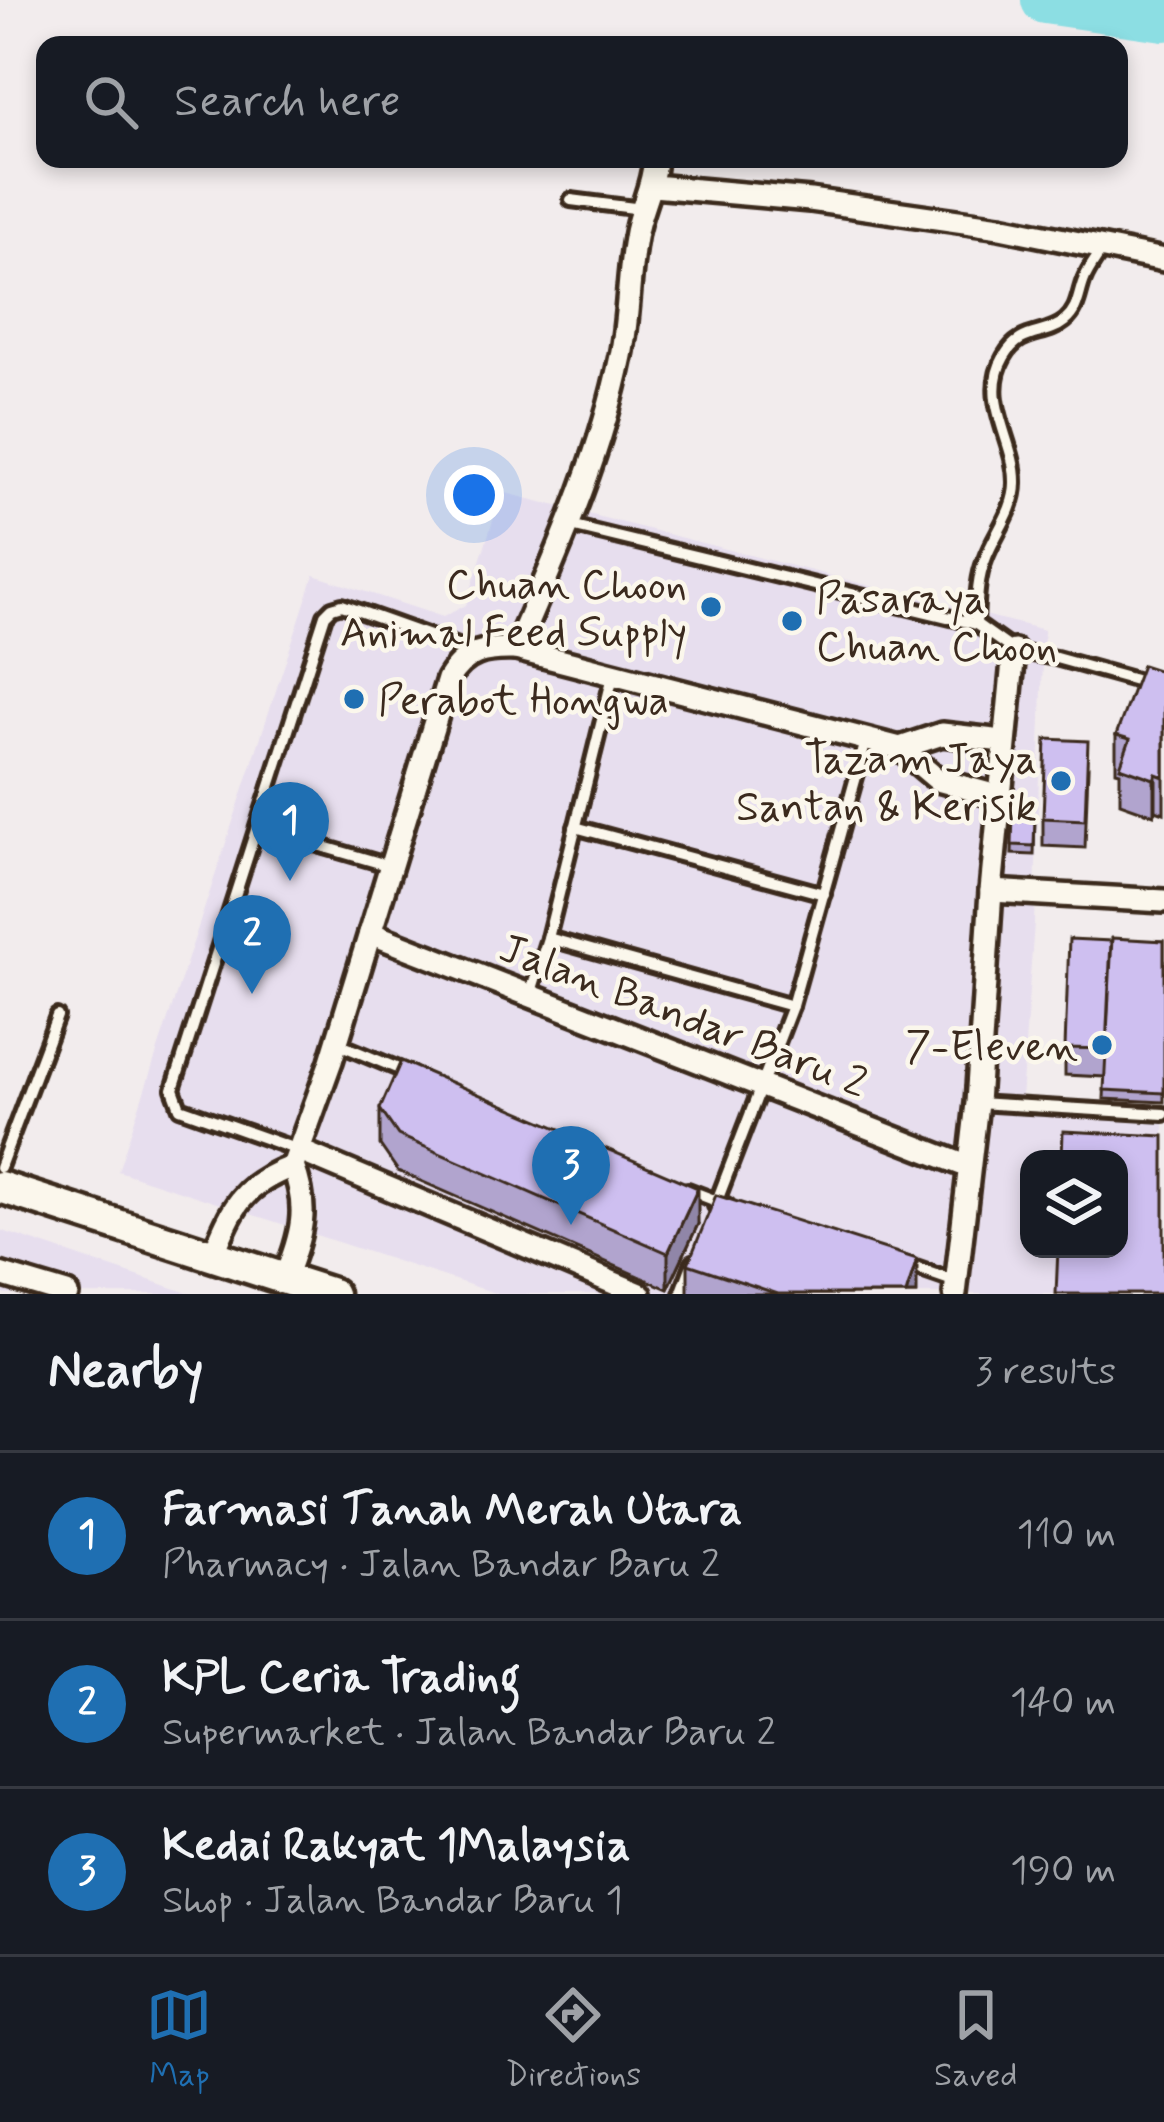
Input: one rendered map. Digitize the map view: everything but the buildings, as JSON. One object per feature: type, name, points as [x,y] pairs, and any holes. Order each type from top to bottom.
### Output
[{"type":"main road","points":[[0,1187],[306,1288]]},
{"type":"street","points":[[516,649],[571,526],[622,354],[634,238],[653,186],[654,168]]},
{"type":"street","points":[[653,186],[810,200],[1000,227],[1164,260]]},
{"type":"street","points":[[306,1288],[304,1194],[296,1158],[448,679],[457,664],[474,652],[516,649],[900,748],[938,780],[1000,797]]},
{"type":"street","points":[[956,1288],[977,1103],[1013,651]]},
{"type":"street","points":[[900,748],[942,734],[1003,741]]},
{"type":"street","points":[[991,891],[1164,902]]},
{"type":"street","name":"Jalan Bandar Baru 2","points":[[370,932],[969,1167]]},
{"type":"street","points":[[213,1255],[242,1195],[261,1177],[296,1158]]},
{"type":"street","points":[[296,1158],[640,1294]]},
{"type":"street","points":[[0,1274],[67,1294]]},
{"type":"lane","points":[[571,200],[642,209]]},
{"type":"lane","points":[[976,624],[983,562],[1013,500],[1016,481],[999,421],[996,392],[1002,361],[1027,334],[1061,325],[1071,315],[1084,279],[1103,248]]},
{"type":"lane","points":[[571,526],[976,624],[1013,651],[1164,688]]},
{"type":"lane","points":[[296,1158],[180,1108],[173,1089],[325,616],[342,604],[474,652]]},
{"type":"lane","points":[[530,995],[613,676]]},
{"type":"lane","points":[[710,1220],[792,1006],[866,741]]},
{"type":"lane","points":[[575,827],[824,894]]},
{"type":"lane","points":[[259,828],[390,866]]},
{"type":"lane","points":[[548,938],[792,1006]]},
{"type":"lane","points":[[0,1167],[57,1016]]},
{"type":"lane","points":[[336,1043],[421,1078]]},
{"type":"lane","points":[[977,1103],[1164,1114]]},
{"type":"lane","points":[[675,1184],[739,1209]]},
{"type":"lane","points":[[681,1294],[695,1257]]},
{"type":"lane","points":[[891,1260],[956,1288]]},
{"type":"shaded area","points":[[502,492],[1044,630],[1034,923],[1020,1113],[1164,1122],[1164,1294],[498,1294],[118,1171],[314,575],[443,617],[466,605]]},
{"type":"shaded area","points":[[0,1230],[191,1294],[0,1294]]},
{"type":"waterway","points":[[1045,0],[1164,17]]},
{"type":"place","name":"Chuan Choon Animal Feed Supply","points":[[711,607]]},
{"type":"place","name":"Pasaraya Chuan Choon","points":[[792,621]]},
{"type":"place","name":"Perabot Hongwa","points":[[354,699]]},
{"type":"place","name":"Tazam Jaya Santan & Kerisik","points":[[1061,781]]},
{"type":"place","name":"Farmasi Tanah Merah Utara","points":[[290,881]]},
{"type":"place","name":"KPL Ceria Trading","points":[[252,994]]},
{"type":"place","name":"7-Eleven","points":[[1102,1045]]},
{"type":"place","name":"Kedai Rakyat 1Malaysia","points":[[571,1225]]}]
